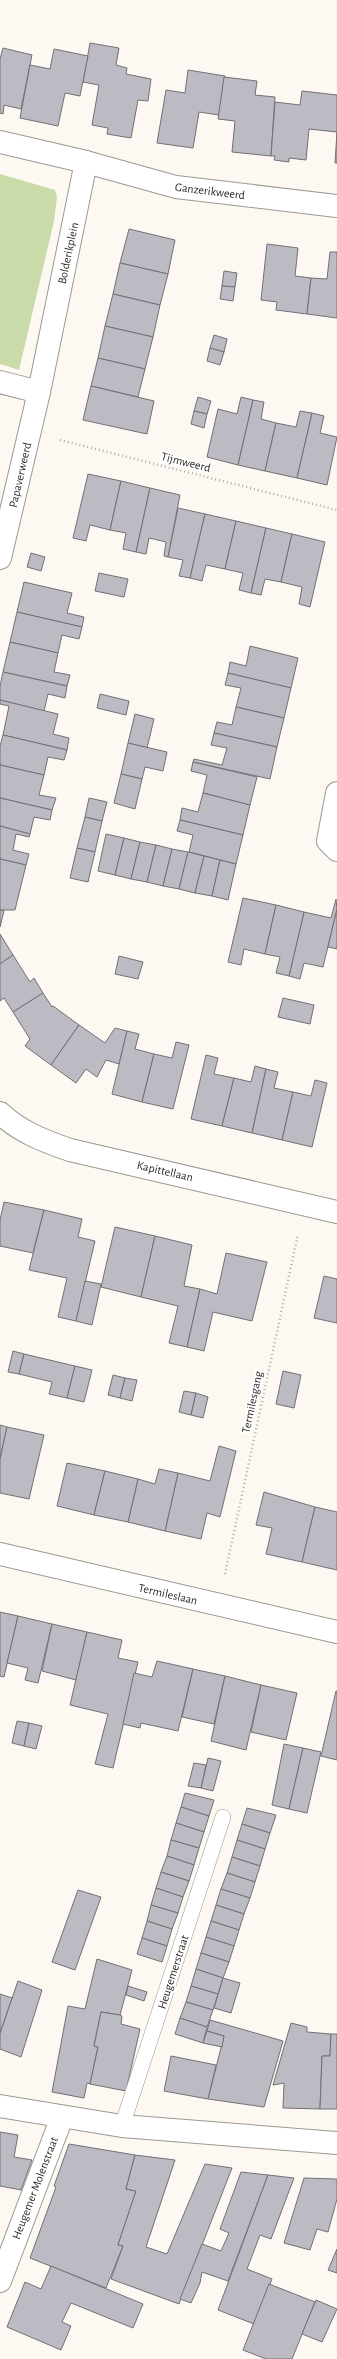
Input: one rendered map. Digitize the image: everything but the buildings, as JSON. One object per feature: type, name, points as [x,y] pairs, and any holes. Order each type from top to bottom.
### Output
[{"type":"street","points":[[0,142],[86,162]]},
{"type":"street","name":"Ganzerikweerd","points":[[86,162],[176,187],[337,206]]},
{"type":"street","name":"Bolderikplein","points":[[39,392],[86,162]]},
{"type":"street","points":[[0,382],[39,392]]},
{"type":"street","name":"Papaverweerd","points":[[0,558],[39,392]]},
{"type":"street","points":[[337,793],[328,841],[337,850]]},
{"type":"street","name":"Kapittellaan","points":[[0,1113],[8,1121],[37,1138],[70,1150],[337,1212]]},
{"type":"street","name":"Termileslaan","points":[[0,1554],[337,1632]]},
{"type":"street","points":[[0,2106],[122,2126],[337,2143]]},
{"type":"street","name":"Heugemer Molenstraat","points":[[0,2281],[62,2117]]},
{"type":"lane","name":"Heugemerstraat","points":[[122,2126],[223,1817]]},
{"type":"path","name":"Tijmweerd","points":[[30,432],[337,510]]},
{"type":"path","name":"Termilesgang","points":[[219,1605],[304,1204]]},
{"type":"green space","points":[[0,174],[55,190],[57,197],[54,221],[19,370],[0,364]]}]
